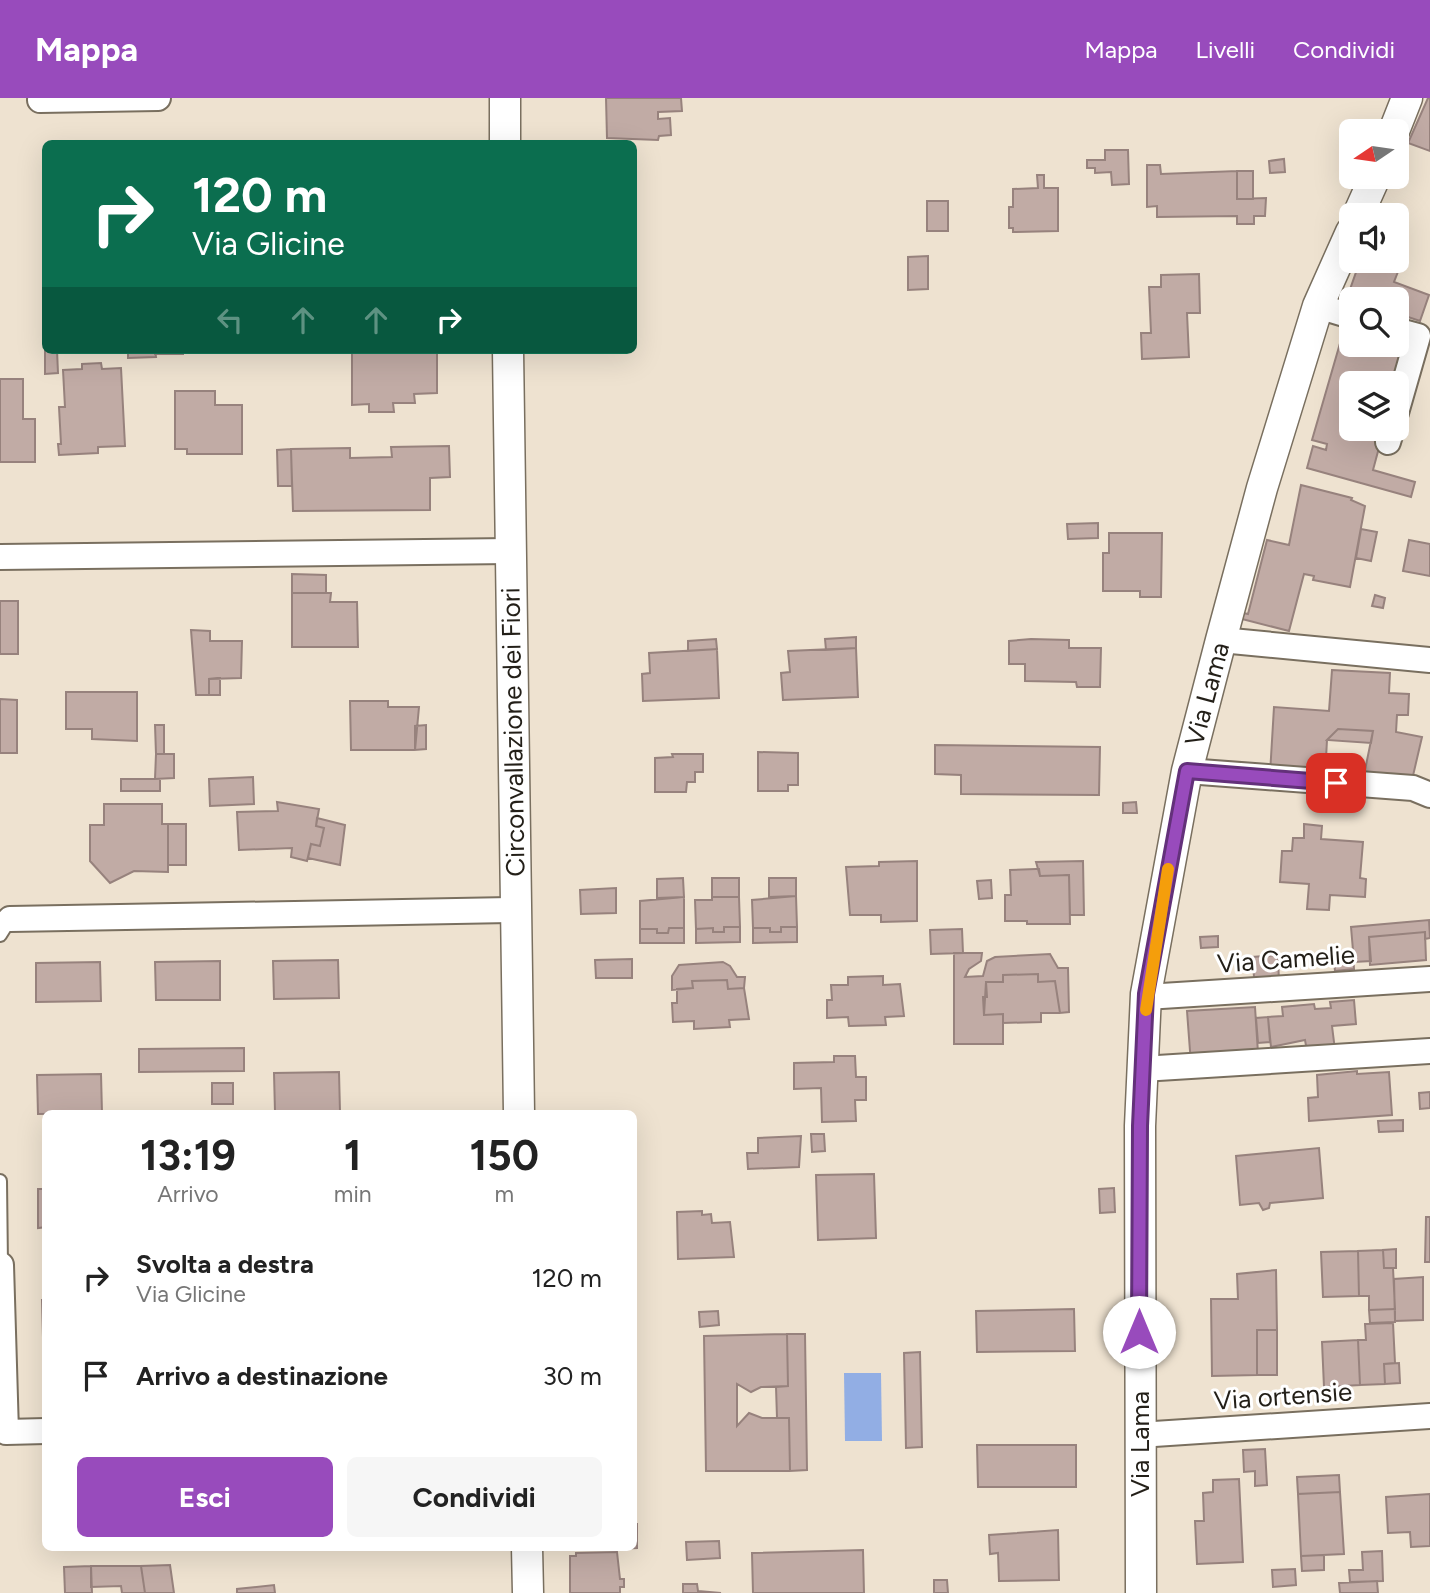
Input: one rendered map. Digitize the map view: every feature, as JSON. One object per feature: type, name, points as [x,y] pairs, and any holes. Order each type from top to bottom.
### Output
[{"type":"street","points":[[40,100],[158,98]]},
{"type":"street","points":[[505,98],[505,140]]},
{"type":"street","points":[[1399,119],[1407,98]]},
{"type":"street","name":"Via Lama","points":[[1141,1593],[1139,1435],[1142,1069],[1146,997],[1163,891],[1187,771],[1221,640],[1262,488],[1318,306],[1339,259]]},
{"type":"street","points":[[1318,306],[1339,312]]},
{"type":"street","points":[[1408,371],[1418,337],[1409,334]]},
{"type":"street","name":"Circonvallazione dei Fiori","points":[[508,354],[519,1110]]},
{"type":"street","points":[[0,557],[510,551]]},
{"type":"street","points":[[1221,640],[1430,660]]},
{"type":"street","points":[[1187,771],[1413,788],[1430,795]]},
{"type":"street","points":[[5,927],[516,910]]},
{"type":"street","name":"Via Camelie","points":[[1146,997],[1430,979]]},
{"type":"street","points":[[1142,1069],[1430,1051]]},
{"type":"street","points":[[1,1265],[6,1432],[42,1431]]},
{"type":"street","name":"Via ortensie","points":[[1139,1435],[1430,1416]]},
{"type":"street","points":[[527,1551],[528,1593]]},
{"type":"lane","points":[[0,1181],[1,1265]]},
{"type":"water","points":[[844,1373],[881,1373],[882,1441],[845,1441]]},
{"type":"building","points":[[606,98],[681,98],[682,111],[658,112],[658,119],[670,118],[671,135],[659,136],[658,140],[607,138]]},
{"type":"building","points":[[1430,98],[1430,151],[1409,143]]},
{"type":"building","points":[[1105,150],[1128,150],[1129,184],[1112,185],[1111,172],[1095,173],[1095,168],[1087,168],[1087,160],[1105,160]]},
{"type":"building","points":[[1284,159],[1285,172],[1270,173],[1269,161]]},
{"type":"building","points":[[1147,165],[1160,165],[1161,174],[1237,171],[1237,199],[1266,198],[1265,216],[1254,216],[1254,224],[1237,224],[1237,216],[1157,217],[1157,206],[1147,207]]},
{"type":"building","points":[[1237,171],[1253,171],[1253,199],[1237,199]]},
{"type":"building","points":[[1037,175],[1044,175],[1044,188],[1058,188],[1058,231],[1013,232],[1013,228],[1009,228],[1009,207],[1013,207],[1013,189],[1038,188]]},
{"type":"building","points":[[927,201],[948,201],[948,231],[927,231]]},
{"type":"building","points":[[928,256],[928,289],[908,290],[908,257]]},
{"type":"building","points":[[1356,273],[1398,273],[1394,282],[1407,287],[1351,287]]},
{"type":"building","points":[[1199,274],[1200,313],[1187,313],[1189,357],[1142,359],[1141,333],[1151,333],[1149,287],[1161,287],[1161,275]]},
{"type":"building","points":[[1409,288],[1429,295],[1420,321],[1409,317]]},
{"type":"building","points":[[1339,347],[1339,357],[1402,357],[1399,371],[1339,371],[1339,441],[1381,441],[1373,470],[1415,482],[1411,497],[1307,468],[1313,446],[1326,450],[1327,444],[1312,440]]},
{"type":"building","points":[[45,354],[57,354],[58,373],[45,374]]},
{"type":"building","points":[[128,354],[156,354],[156,357],[128,358]]},
{"type":"building","points":[[352,354],[437,354],[437,393],[414,394],[415,403],[393,403],[394,412],[369,412],[369,404],[352,405]]},
{"type":"building","points":[[101,363],[102,369],[121,368],[125,446],[98,447],[98,453],[59,455],[59,407],[65,407],[63,370],[82,369],[82,364]]},
{"type":"building","points":[[0,379],[23,379],[23,419],[35,419],[35,462],[0,462]]},
{"type":"building","points":[[175,391],[215,391],[215,405],[242,405],[242,454],[187,454],[187,449],[175,449]]},
{"type":"building","points":[[449,446],[450,477],[430,478],[430,510],[293,511],[291,449],[350,448],[350,458],[392,457],[391,447]]},
{"type":"building","points":[[291,449],[292,486],[278,486],[277,450]]},
{"type":"building","points":[[1301,485],[1352,498],[1351,500],[1365,506],[1350,587],[1313,580],[1314,576],[1304,574],[1289,631],[1242,619],[1243,613],[1248,614],[1267,540],[1289,545]]},
{"type":"building","points":[[1098,523],[1098,538],[1068,539],[1067,524]]},
{"type":"building","points":[[1361,529],[1377,532],[1371,561],[1356,558]]},
{"type":"building","points":[[1109,533],[1162,533],[1161,597],[1140,597],[1140,591],[1103,591],[1103,553],[1109,553]]},
{"type":"building","points":[[1409,540],[1430,544],[1430,576],[1403,571]]},
{"type":"building","points":[[292,574],[326,575],[326,593],[292,593]]},
{"type":"building","points":[[292,593],[331,593],[330,602],[357,602],[358,647],[292,647]]},
{"type":"building","points":[[1375,595],[1385,598],[1383,608],[1372,606]]},
{"type":"building","points":[[0,601],[18,601],[18,654],[0,654]]},
{"type":"building","points":[[191,630],[210,631],[210,641],[242,641],[241,678],[209,679],[209,695],[196,695]]},
{"type":"building","points":[[856,637],[856,648],[826,650],[825,639]]},
{"type":"building","points":[[716,639],[717,649],[688,651],[688,641]]},
{"type":"building","points":[[1069,640],[1069,648],[1101,648],[1100,687],[1077,687],[1076,682],[1025,681],[1025,664],[1009,664],[1009,641]]},
{"type":"building","points":[[856,648],[858,697],[783,700],[781,673],[790,672],[788,651]]},
{"type":"building","points":[[717,649],[719,698],[643,701],[642,674],[650,673],[649,653]]},
{"type":"building","points":[[1332,670],[1390,673],[1389,693],[1409,694],[1408,715],[1397,715],[1396,732],[1422,737],[1412,780],[1364,775],[1373,731],[1338,729],[1327,740],[1325,777],[1270,774],[1274,707],[1329,711]]},
{"type":"building","points":[[220,678],[220,695],[209,695],[209,679]]},
{"type":"building","points":[[66,692],[137,692],[137,741],[92,739],[92,729],[66,729]]},
{"type":"building","points":[[0,699],[17,700],[17,753],[0,753]]},
{"type":"building","points":[[350,701],[388,701],[388,707],[419,707],[415,750],[351,750]]},
{"type":"building","points":[[155,725],[164,725],[164,754],[156,754]]},
{"type":"building","points":[[426,725],[426,749],[415,750],[415,726]]},
{"type":"building","points":[[1338,729],[1373,731],[1371,743],[1327,740]]},
{"type":"building","points":[[935,745],[1100,747],[1099,795],[961,794],[961,775],[935,774]]},
{"type":"building","points":[[758,752],[798,753],[798,785],[788,785],[788,791],[758,791]]},
{"type":"building","points":[[156,754],[174,754],[174,778],[155,779]]},
{"type":"building","points":[[672,754],[703,754],[703,772],[695,772],[695,782],[687,782],[686,792],[655,792],[655,758],[673,757]]},
{"type":"building","points":[[1351,764],[1366,765],[1363,780],[1346,772]]},
{"type":"building","points":[[253,777],[254,804],[210,806],[209,779]]},
{"type":"building","points":[[121,779],[160,779],[160,791],[121,791]]},
{"type":"building","points":[[277,802],[319,809],[316,826],[324,828],[320,846],[311,844],[307,861],[291,857],[292,848],[239,850],[237,812],[278,811]]},
{"type":"building","points":[[1136,802],[1137,813],[1123,813],[1123,803]]},
{"type":"building","points":[[104,804],[162,804],[162,824],[168,824],[168,872],[134,871],[110,883],[90,861],[90,825],[104,825]]},
{"type":"building","points":[[317,818],[345,825],[340,865],[308,858],[311,844],[320,846],[324,828],[316,826]]},
{"type":"building","points":[[168,824],[186,824],[186,865],[168,865]]},
{"type":"building","points":[[1304,824],[1322,826],[1321,839],[1363,842],[1360,878],[1366,879],[1365,897],[1330,895],[1329,910],[1307,909],[1309,884],[1280,882],[1282,851],[1292,851],[1293,838],[1304,838]]},
{"type":"building","points":[[917,861],[917,921],[881,922],[881,915],[850,915],[846,867],[879,866],[879,862]]},
{"type":"building","points":[[1083,861],[1084,915],[1070,915],[1069,875],[1040,876],[1036,862]]},
{"type":"building","points":[[1039,869],[1040,876],[1069,875],[1070,924],[1005,921],[1005,895],[1011,895],[1010,870]]},
{"type":"building","points":[[683,878],[684,897],[657,898],[657,879]]},
{"type":"building","points":[[712,878],[739,878],[739,897],[712,897]]},
{"type":"building","points":[[769,878],[796,878],[796,896],[769,897]]},
{"type":"building","points":[[991,880],[992,898],[979,899],[977,881]]},
{"type":"building","points":[[616,888],[616,913],[581,914],[580,890]]},
{"type":"building","points":[[796,896],[797,927],[781,927],[781,932],[770,932],[770,928],[753,928],[752,900]]},
{"type":"building","points":[[684,897],[684,928],[669,928],[668,933],[657,933],[657,929],[640,929],[640,901]]},
{"type":"building","points":[[712,897],[739,897],[740,927],[724,927],[724,932],[713,932],[713,928],[696,929],[695,900],[712,900]]},
{"type":"building","points":[[1429,920],[1430,938],[1425,939],[1425,932],[1369,937],[1371,961],[1354,962],[1351,927]]},
{"type":"building","points":[[724,927],[740,927],[740,942],[696,943],[696,929],[713,928],[713,932],[724,932]]},
{"type":"building","points":[[781,927],[797,927],[797,942],[753,943],[753,928],[770,928],[770,932],[781,932]]},
{"type":"building","points":[[669,928],[684,928],[684,943],[640,943],[640,929],[657,929],[657,933],[668,933]]},
{"type":"building","points":[[962,929],[963,953],[931,954],[930,930]]},
{"type":"building","points":[[1425,932],[1426,960],[1370,965],[1369,937]]},
{"type":"building","points":[[1218,936],[1218,947],[1201,948],[1200,937]]},
{"type":"building","points":[[1353,951],[1354,969],[1335,971],[1333,952]]},
{"type":"building","points":[[954,953],[982,953],[981,961],[969,969],[965,977],[983,976],[987,961],[995,957],[1050,954],[1058,968],[1068,968],[1069,1012],[1060,1013],[1055,981],[1038,982],[1038,974],[1003,975],[1003,982],[986,982],[987,997],[983,997],[984,1015],[1003,1014],[1003,1044],[954,1044]]},
{"type":"building","points":[[1278,955],[1279,984],[1255,986],[1252,957]]},
{"type":"building","points":[[632,959],[632,978],[596,978],[595,960]]},
{"type":"building","points":[[338,960],[339,998],[274,999],[273,961]]},
{"type":"building","points":[[220,961],[220,1000],[156,1000],[155,962]]},
{"type":"building","points":[[100,962],[101,1001],[36,1002],[36,963]]},
{"type":"building","points":[[723,962],[730,966],[737,977],[745,977],[744,988],[728,989],[727,980],[692,981],[693,988],[672,990],[672,976],[679,965]]},
{"type":"building","points":[[1038,974],[1038,982],[1055,981],[1060,1013],[1041,1013],[1041,1022],[1003,1023],[1003,1014],[984,1015],[986,982],[1003,982],[1003,975]]},
{"type":"building","points":[[883,976],[883,985],[900,984],[904,1016],[885,1017],[886,1025],[849,1026],[848,1017],[827,1018],[827,1000],[832,1000],[831,985],[848,985],[848,977]]},
{"type":"building","points":[[727,980],[728,989],[744,988],[749,1019],[729,1020],[730,1027],[694,1029],[694,1021],[673,1022],[672,1003],[677,1003],[677,989],[693,988],[692,981]]},
{"type":"building","points":[[1354,1000],[1356,1024],[1332,1026],[1335,1050],[1307,1051],[1305,1040],[1271,1047],[1268,1017],[1283,1016],[1282,1007],[1314,1004],[1315,1009],[1331,1008],[1330,1002]]},
{"type":"building","points":[[1255,1007],[1258,1053],[1191,1064],[1187,1011]]},
{"type":"building","points":[[1268,1017],[1270,1042],[1258,1043],[1256,1018]]},
{"type":"building","points":[[244,1048],[244,1071],[139,1072],[139,1049]]},
{"type":"building","points":[[834,1056],[855,1056],[856,1077],[866,1077],[866,1100],[855,1100],[856,1121],[822,1122],[821,1088],[794,1089],[794,1063],[834,1062]]},
{"type":"building","points":[[1357,1071],[1357,1074],[1389,1072],[1392,1115],[1309,1121],[1308,1098],[1318,1097],[1317,1075]]},
{"type":"building","points":[[339,1072],[340,1110],[275,1110],[274,1073]]},
{"type":"building","points":[[101,1074],[102,1110],[42,1110],[42,1114],[38,1114],[37,1075]]},
{"type":"building","points":[[212,1083],[233,1083],[233,1104],[212,1104]]},
{"type":"building","points":[[1430,1092],[1430,1108],[1420,1109],[1419,1093]]},
{"type":"building","points":[[1403,1120],[1403,1131],[1379,1132],[1378,1121]]},
{"type":"building","points":[[811,1134],[824,1134],[825,1151],[812,1152]]},
{"type":"building","points":[[801,1136],[799,1167],[748,1169],[747,1153],[758,1153],[758,1138]]},
{"type":"building","points":[[1319,1148],[1323,1198],[1270,1203],[1269,1208],[1263,1210],[1259,1203],[1240,1205],[1236,1156]]},
{"type":"building","points":[[874,1174],[876,1238],[818,1240],[816,1175]]},
{"type":"building","points":[[1114,1188],[1115,1212],[1100,1213],[1099,1189]]},
{"type":"building","points":[[38,1189],[42,1189],[42,1228],[38,1228]]},
{"type":"building","points":[[702,1211],[702,1215],[711,1214],[712,1223],[730,1222],[734,1257],[678,1259],[677,1212]]},
{"type":"building","points":[[1426,1217],[1430,1217],[1430,1262],[1425,1262]]},
{"type":"building","points":[[1396,1249],[1396,1268],[1384,1268],[1383,1250]]},
{"type":"building","points":[[1383,1250],[1384,1268],[1393,1268],[1395,1309],[1369,1310],[1369,1296],[1359,1296],[1358,1251]]},
{"type":"building","points":[[1358,1251],[1359,1296],[1323,1297],[1321,1252]]},
{"type":"building","points":[[1276,1270],[1277,1330],[1257,1330],[1257,1375],[1212,1376],[1211,1299],[1238,1299],[1237,1274]]},
{"type":"building","points":[[1423,1277],[1423,1320],[1395,1321],[1394,1279]]},
{"type":"building","points":[[1074,1309],[1075,1351],[977,1352],[976,1311]]},
{"type":"building","points":[[1395,1309],[1395,1322],[1370,1323],[1369,1310]]},
{"type":"building","points":[[718,1311],[719,1325],[700,1327],[699,1312]]},
{"type":"building","points":[[1393,1323],[1395,1363],[1384,1364],[1385,1384],[1360,1385],[1358,1340],[1366,1340],[1365,1324]]},
{"type":"building","points":[[1257,1330],[1277,1330],[1277,1375],[1257,1375]]},
{"type":"building","points":[[787,1334],[788,1386],[761,1387],[751,1392],[737,1384],[737,1426],[749,1413],[762,1418],[789,1418],[790,1471],[706,1471],[704,1336]]},
{"type":"building","points":[[787,1334],[805,1334],[807,1470],[790,1471],[789,1418],[777,1418],[776,1387],[788,1386]]},
{"type":"building","points":[[1358,1340],[1360,1385],[1324,1387],[1322,1342]]},
{"type":"building","points":[[920,1352],[922,1447],[906,1448],[904,1353]]},
{"type":"building","points":[[1399,1363],[1400,1383],[1385,1384],[1384,1364]]},
{"type":"building","points":[[977,1445],[1076,1445],[1076,1487],[978,1487]]},
{"type":"building","points":[[1265,1449],[1267,1485],[1255,1486],[1255,1471],[1244,1472],[1243,1450]]},
{"type":"building","points":[[1339,1475],[1340,1492],[1298,1494],[1297,1477]]},
{"type":"building","points":[[1239,1479],[1243,1562],[1197,1564],[1195,1521],[1204,1521],[1203,1493],[1213,1492],[1213,1480]]},
{"type":"building","points":[[1340,1492],[1344,1554],[1301,1556],[1298,1494]]},
{"type":"building","points":[[1430,1494],[1430,1546],[1411,1547],[1410,1532],[1388,1533],[1386,1497]]},
{"type":"building","points":[[1058,1530],[1059,1580],[999,1581],[998,1553],[990,1554],[989,1535]]},
{"type":"building","points":[[719,1541],[720,1558],[687,1560],[686,1542]]},
{"type":"building","points":[[863,1550],[864,1593],[753,1593],[752,1553]]},
{"type":"building","points":[[1382,1551],[1383,1581],[1350,1582],[1349,1570],[1363,1570],[1362,1552]]},
{"type":"building","points":[[617,1552],[620,1579],[624,1579],[624,1587],[620,1587],[620,1593],[570,1593],[570,1556],[576,1556],[576,1553]]},
{"type":"building","points":[[1324,1555],[1324,1570],[1302,1571],[1301,1556]]},
{"type":"building","points":[[170,1565],[174,1593],[145,1593],[141,1566]]},
{"type":"building","points":[[91,1566],[92,1593],[65,1593],[64,1567]]},
{"type":"building","points":[[91,1566],[141,1566],[145,1593],[122,1593],[121,1586],[91,1587]]},
{"type":"building","points":[[1295,1569],[1296,1585],[1273,1587],[1272,1570]]},
{"type":"building","points":[[934,1580],[947,1580],[948,1593],[934,1593]]},
{"type":"building","points":[[1377,1581],[1378,1593],[1340,1593],[1339,1583]]},
{"type":"building","points":[[683,1584],[697,1584],[698,1591],[721,1593],[683,1593]]},
{"type":"building","points":[[274,1585],[275,1593],[237,1593],[237,1589]]},
{"type":"slow traffic","points":[[1146,1010],[1146,994],[1168,869]]},
{"type":"route","points":[[1139,1332],[1140,1126],[1146,994],[1187,771],[1336,783]]}]
